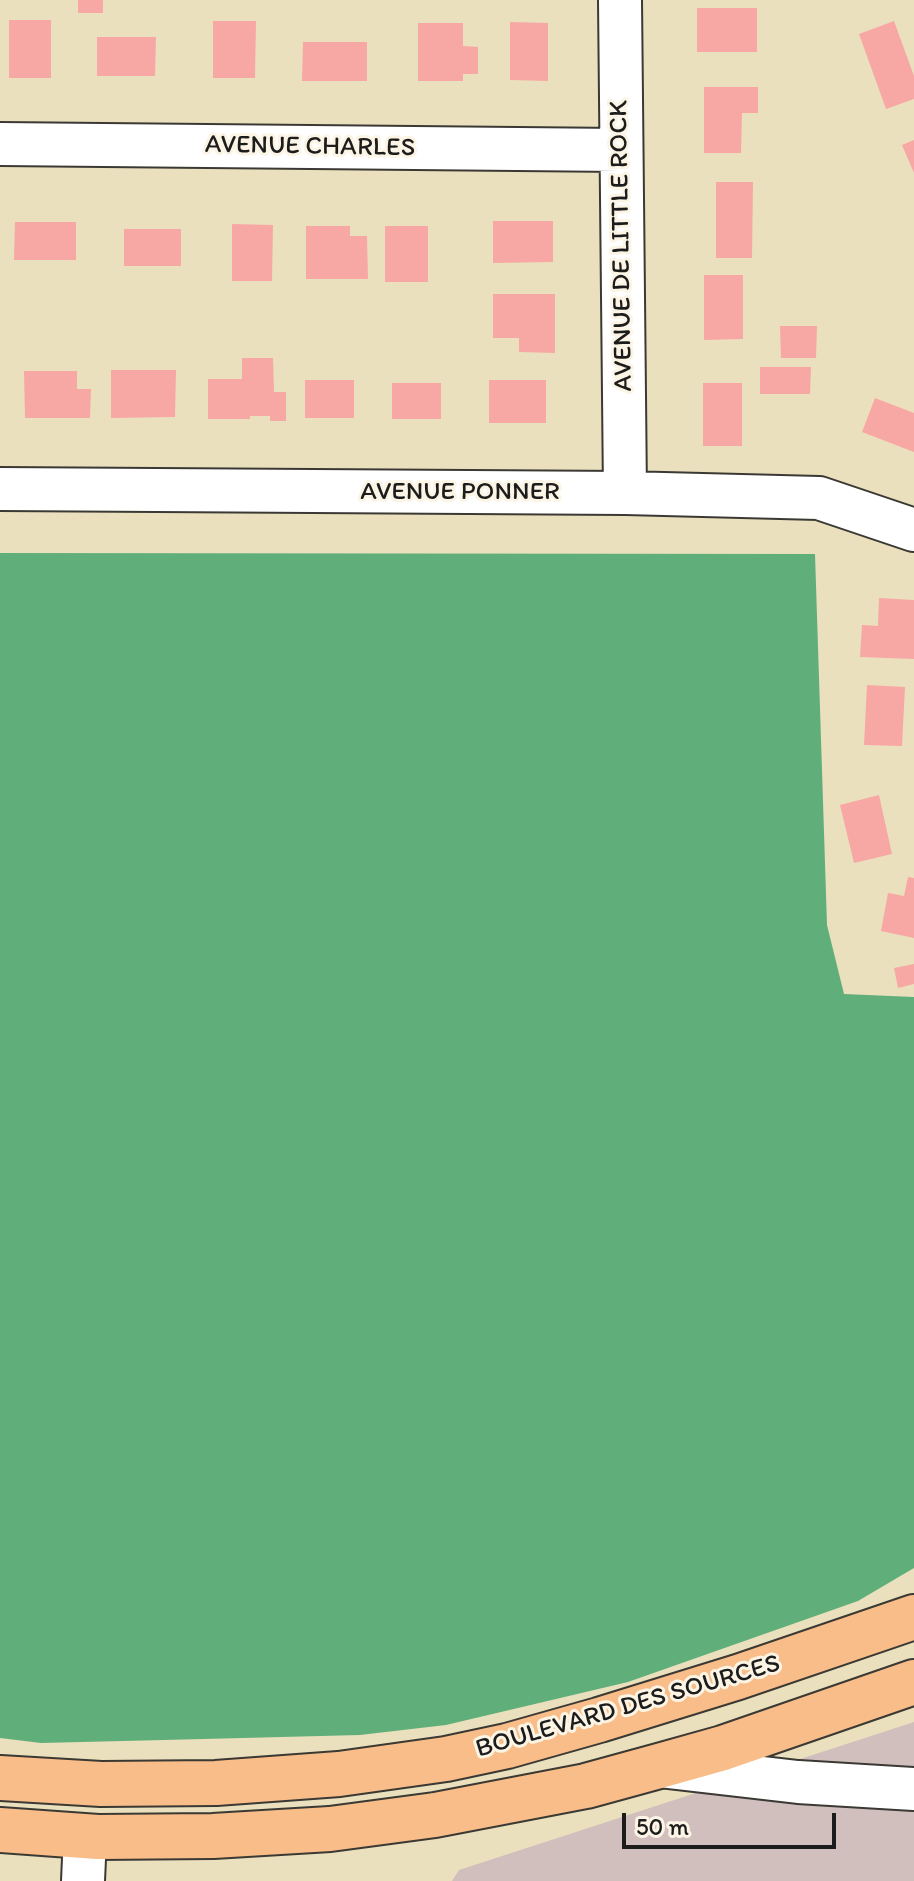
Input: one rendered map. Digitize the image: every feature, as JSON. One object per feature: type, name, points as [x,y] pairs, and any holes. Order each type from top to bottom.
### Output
[{"type":"main road","name":"BOULEVARD DES SOURCES","points":[[0,1778],[101,1784],[216,1783],[374,1770],[446,1759],[507,1746],[599,1720],[751,1673],[914,1617]]},
{"type":"main road","points":[[0,1830],[85,1836],[213,1836],[364,1825],[511,1801],[659,1766],[723,1748],[914,1682]]},
{"type":"street","name":"AVENUE DE LITTLE ROCK","points":[[620,0],[625,493]]},
{"type":"street","name":"AVENUE CHARLES","points":[[0,144],[621,150]]},
{"type":"street","name":"AVENUE PONNER","points":[[0,489],[625,493],[819,498],[914,530]]},
{"type":"street","points":[[659,1766],[798,1782],[914,1789]]},
{"type":"street","points":[[83,1881],[85,1836]]},
{"type":"shaded area","points":[[914,1722],[914,1881],[452,1881],[459,1870]]},
{"type":"green space","points":[[0,553],[815,554],[827,925],[844,994],[914,997],[914,1568],[858,1601],[628,1682],[446,1725],[360,1735],[41,1743],[0,1738]]},
{"type":"building","points":[[78,0],[103,0],[103,13],[78,13]]},
{"type":"building","points":[[697,8],[757,8],[757,52],[697,52]]},
{"type":"building","points":[[9,20],[51,20],[51,78],[9,78]]},
{"type":"building","points":[[213,21],[256,21],[255,78],[213,78]]},
{"type":"building","points":[[894,21],[914,76],[914,99],[886,109],[859,34]]},
{"type":"building","points":[[510,22],[548,23],[548,81],[510,80]]},
{"type":"building","points":[[418,23],[463,23],[463,46],[478,47],[478,74],[463,74],[463,81],[418,81]]},
{"type":"building","points":[[97,37],[156,37],[155,76],[97,76]]},
{"type":"building","points":[[303,42],[367,42],[367,81],[302,81]]},
{"type":"building","points":[[704,87],[758,87],[758,113],[742,113],[741,153],[704,153]]},
{"type":"building","points":[[914,140],[914,173],[902,145]]},
{"type":"building","points":[[716,182],[753,182],[752,258],[716,258]]},
{"type":"building","points":[[493,221],[553,221],[553,262],[493,263]]},
{"type":"building","points":[[15,222],[76,222],[76,260],[14,260]]},
{"type":"building","points":[[232,224],[273,225],[272,281],[232,281]]},
{"type":"building","points":[[306,226],[350,226],[350,236],[367,236],[368,279],[306,279]]},
{"type":"building","points":[[385,226],[428,226],[428,282],[385,282]]},
{"type":"building","points":[[124,229],[181,229],[181,266],[124,266]]},
{"type":"building","points":[[704,275],[743,275],[743,339],[704,340]]},
{"type":"building","points":[[493,294],[555,294],[555,353],[519,352],[519,338],[493,338]]},
{"type":"building","points":[[780,326],[817,326],[816,358],[781,358]]},
{"type":"building","points":[[242,358],[273,358],[274,392],[286,392],[286,421],[270,421],[270,416],[208,419],[208,379],[242,379]]},
{"type":"building","points":[[760,367],[811,367],[810,394],[760,394]]},
{"type":"building","points":[[111,370],[176,370],[175,417],[111,418]]},
{"type":"building","points":[[24,371],[77,371],[77,389],[91,389],[90,418],[25,418]]},
{"type":"building","points":[[305,380],[354,380],[354,418],[305,418]]},
{"type":"building","points":[[489,380],[546,380],[546,423],[489,423]]},
{"type":"building","points":[[392,383],[441,383],[441,419],[392,419]]},
{"type":"building","points":[[703,383],[742,383],[742,446],[703,446]]},
{"type":"building","points":[[875,398],[914,413],[914,452],[862,432]]},
{"type":"building","points":[[879,598],[914,600],[914,659],[860,657],[862,625],[878,626]]},
{"type":"building","points":[[867,685],[905,687],[902,746],[864,745]]},
{"type":"building","points":[[879,795],[892,854],[854,863],[840,805]]},
{"type":"building","points":[[908,877],[914,878],[914,938],[881,931],[888,893],[904,896]]},
{"type":"building","points":[[914,964],[914,984],[898,988],[894,968]]}]
